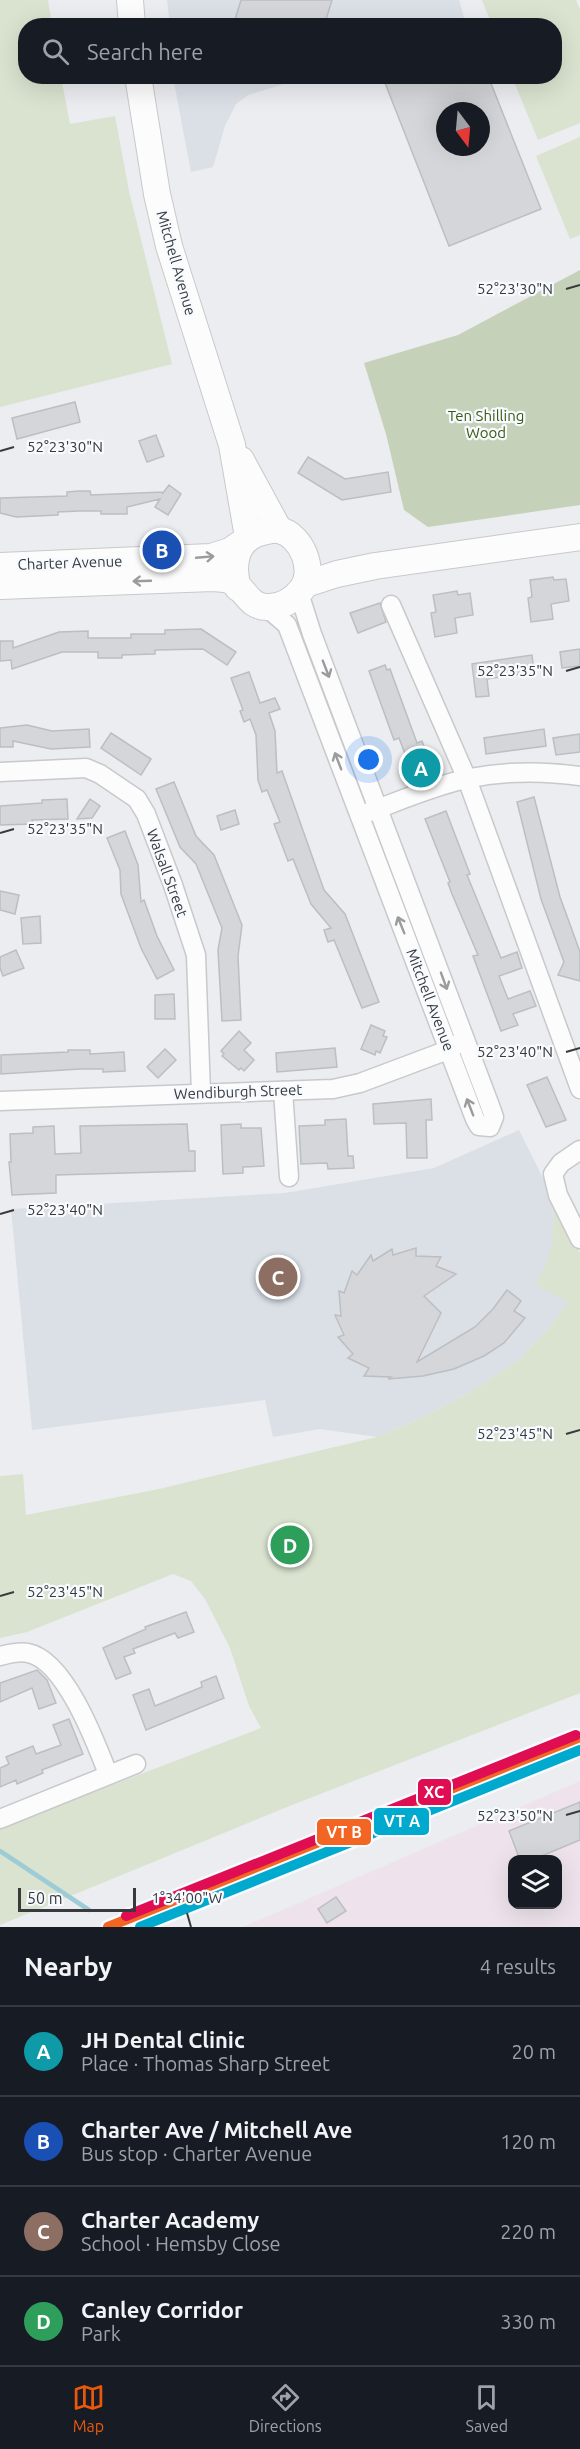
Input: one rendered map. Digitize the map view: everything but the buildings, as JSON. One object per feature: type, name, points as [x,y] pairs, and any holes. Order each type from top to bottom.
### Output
[{"type":"street","points":[[130,0],[131,18]]},
{"type":"street","name":"Mitchell Avenue","points":[[139,84],[157,194],[169,246],[232,444],[246,540]]},
{"type":"street","name":"Mitchell Avenue","points":[[232,444],[279,530]]},
{"type":"street","points":[[375,566],[329,557],[302,548],[279,530],[263,531],[246,540],[236,557],[234,576],[238,588],[254,604],[266,607],[287,603],[303,589],[337,574],[375,566],[580,537]]},
{"type":"street","name":"Charter Avenue","points":[[0,566],[212,558],[230,551],[246,540]]},
{"type":"street","points":[[302,548],[307,567],[303,589]]},
{"type":"street","name":"Charter Avenue","points":[[0,586],[213,578],[232,581],[238,588]]},
{"type":"street","name":"Mitchell Avenue","points":[[266,607],[287,626],[477,1124],[483,1128],[490,1127],[494,1117],[380,808],[312,634],[303,589]]},
{"type":"street","points":[[392,605],[467,779],[580,1089]]},
{"type":"street","name":"Walsall Street","points":[[0,772],[86,768],[100,774],[137,799],[146,814],[173,885],[196,955],[201,1093]]},
{"type":"street","points":[[359,816],[467,779],[503,773],[580,776]]},
{"type":"street","name":"Wendiburgh Street","points":[[0,1101],[283,1091],[346,1086],[448,1050],[466,1040]]},
{"type":"street","points":[[283,1091],[289,1177]]},
{"type":"street","points":[[580,1150],[561,1162],[553,1174],[558,1195],[580,1239]]},
{"type":"street","points":[[0,1656],[28,1653],[50,1666],[74,1698],[108,1774]]},
{"type":"street","points":[[0,1819],[136,1764]]},
{"type":"shaded area","points":[[167,0],[459,0],[464,18],[169,18]]},
{"type":"shaded area","points":[[174,84],[283,84],[248,95],[236,104],[225,126],[213,167],[191,172]]},
{"type":"shaded area","points":[[519,1130],[552,1196],[554,1241],[546,1268],[568,1302],[549,1328],[519,1360],[480,1386],[426,1416],[377,1437],[320,1429],[273,1437],[265,1400],[32,1430],[11,1209],[285,1193],[434,1168]]},
{"type":"shaded area","points":[[580,1781],[580,1927],[243,1927]]},
{"type":"green space","points":[[0,0],[48,0],[51,18],[18,18],[18,84],[62,84],[70,124],[115,116],[129,191],[172,364],[0,407]]},
{"type":"green space","points":[[482,0],[576,0],[580,10],[580,123],[538,140],[515,84],[562,84],[562,18],[489,18]]},
{"type":"green space","points":[[580,137],[580,235],[570,239],[536,156]]},
{"type":"green space","name":"Ten Shilling Wood","points":[[580,270],[580,505],[428,527],[404,510],[386,434],[364,363],[458,335]]},
{"type":"green space","points":[[552,1196],[580,1253],[580,1693],[292,1805],[0,1925],[0,1828],[261,1728],[249,1706],[230,1648],[205,1599],[191,1581],[173,1574],[27,1632],[0,1638],[0,1476],[23,1474],[26,1515],[159,1489],[377,1437],[426,1416],[480,1386],[519,1360],[549,1328],[568,1302],[535,1285],[547,1263],[552,1242]]},
{"type":"waterway","points":[[0,1851],[89,1910]]},
{"type":"transit line","name":"XC","points":[[126,1916],[576,1735]]},
{"type":"transit line","points":[[108,1927],[580,1737]]},
{"type":"transit line","points":[[140,1927],[580,1750]]},
{"type":"place","name":"Charter Ave / Mitchell Ave","points":[[162,550]]},
{"type":"place","name":"JH Dental Clinic","points":[[421,768]]},
{"type":"place","name":"Charter Academy","points":[[278,1277]]},
{"type":"place","name":"Canley Corridor","points":[[290,1545]]}]
